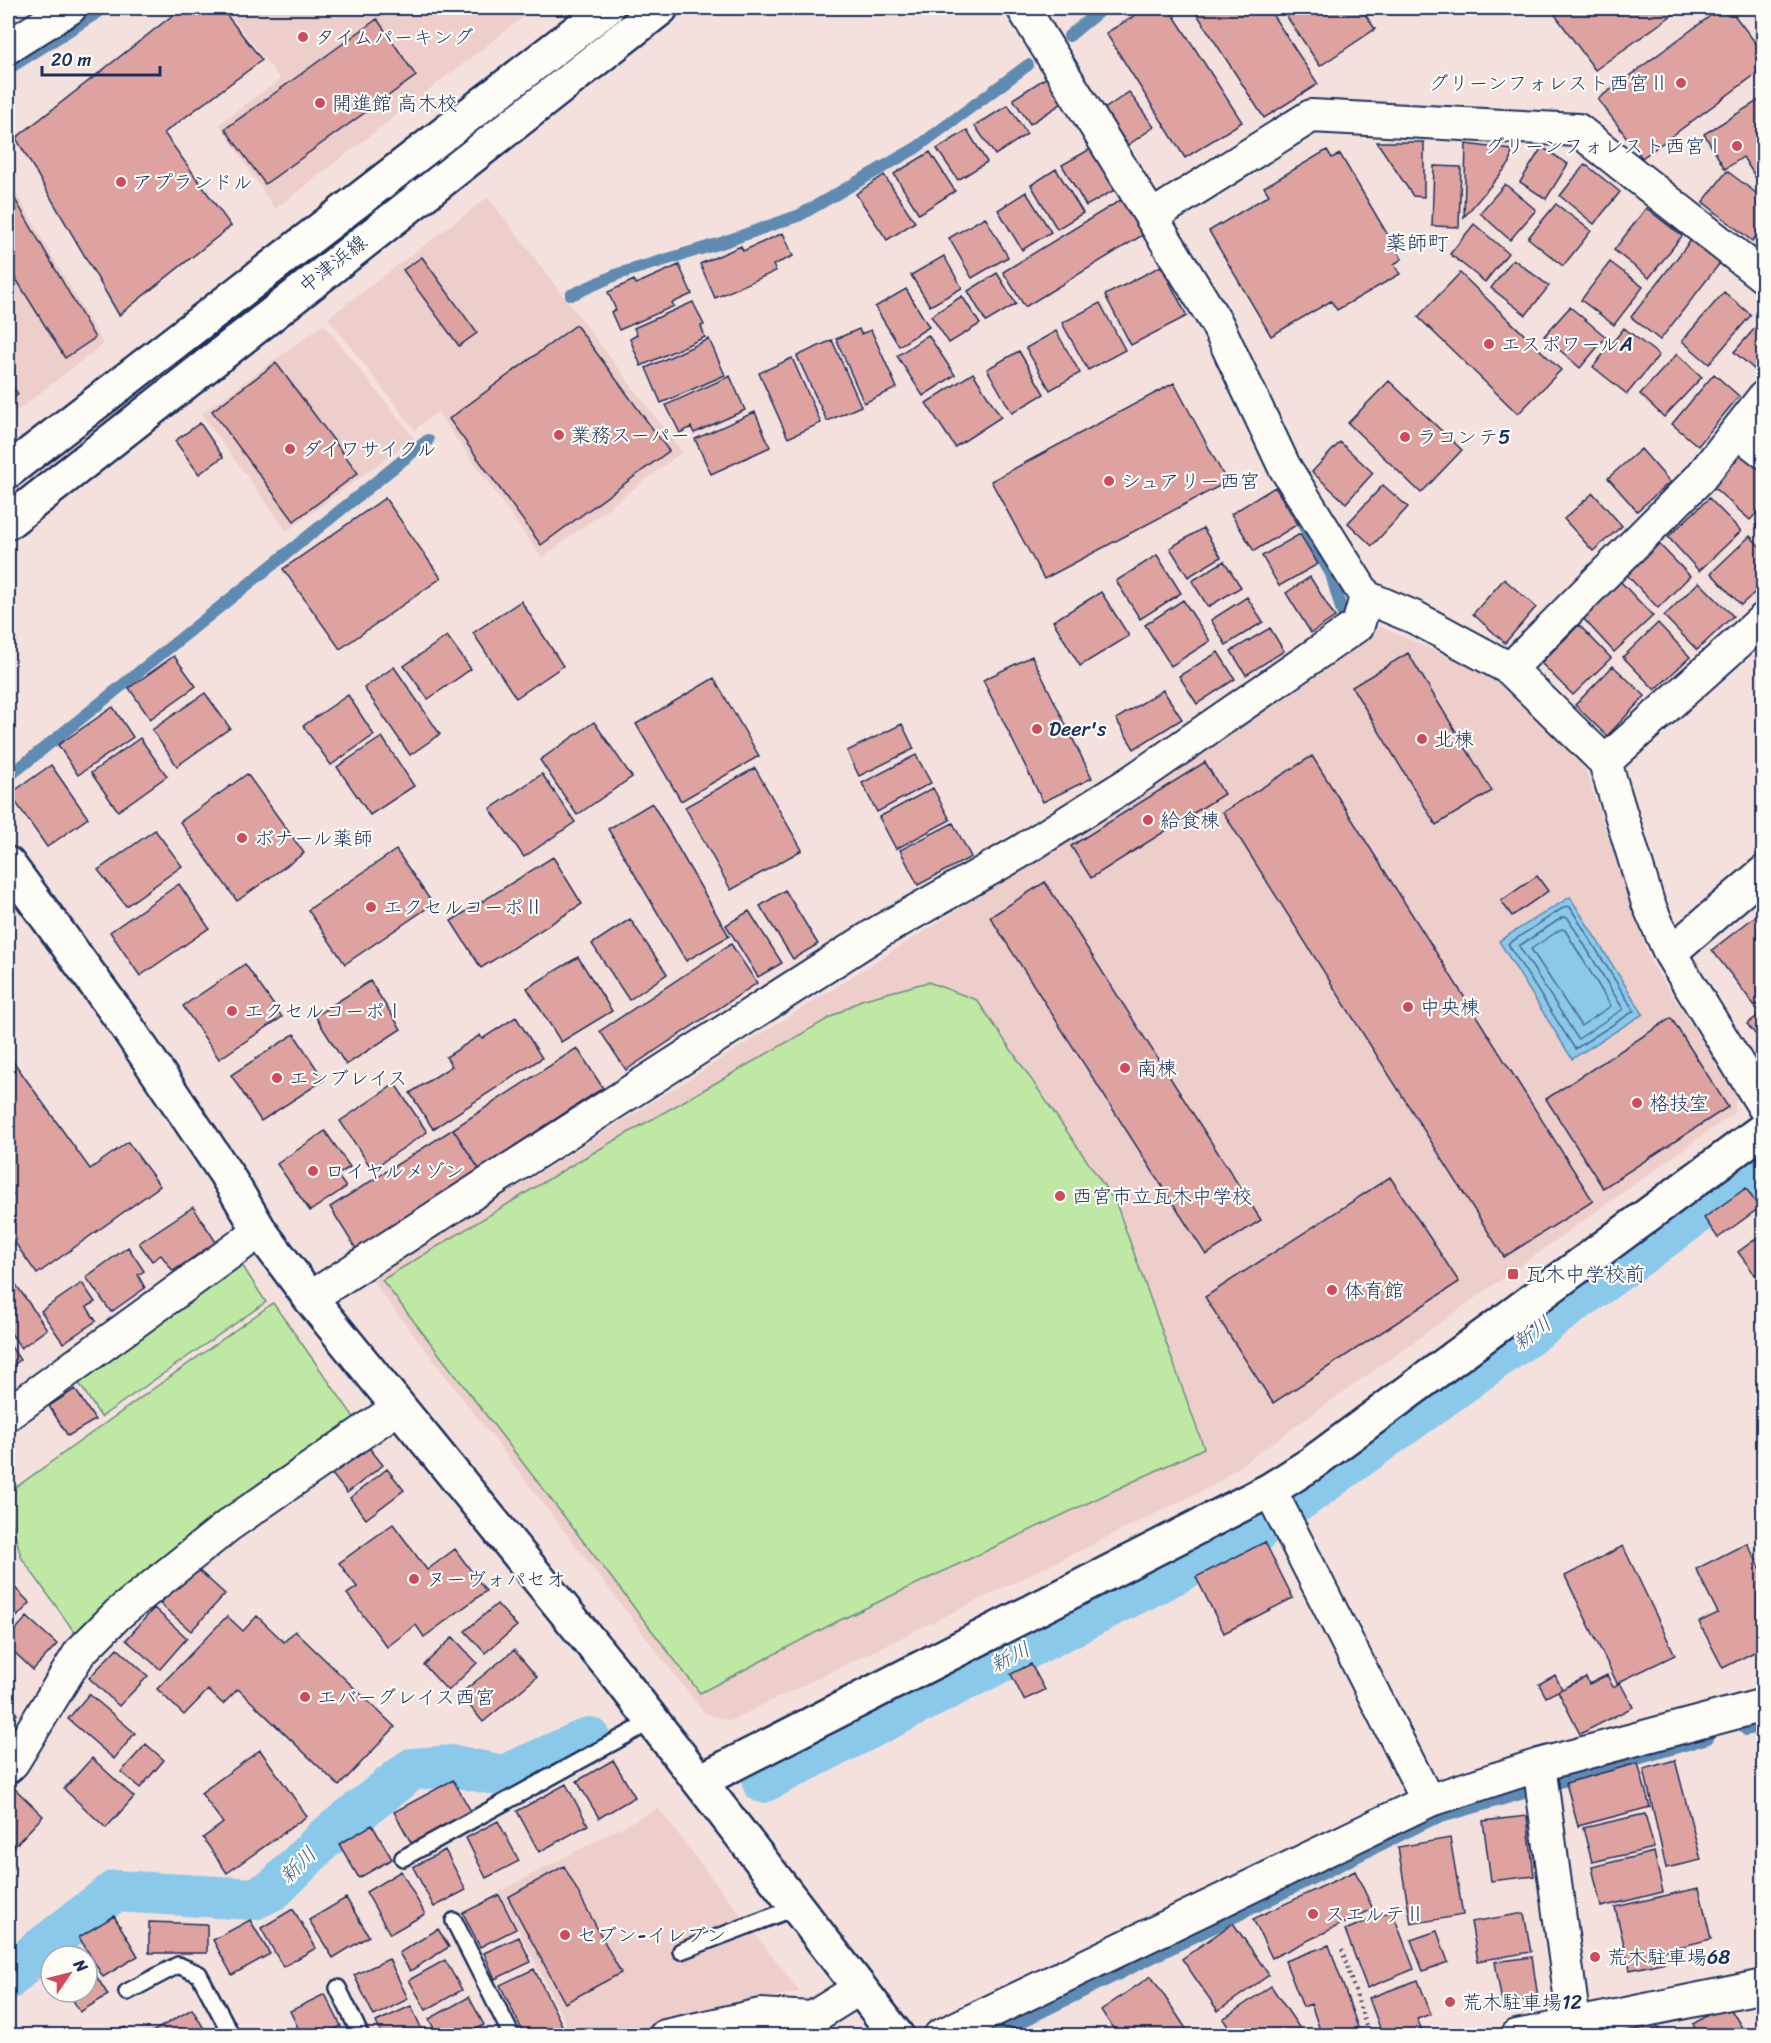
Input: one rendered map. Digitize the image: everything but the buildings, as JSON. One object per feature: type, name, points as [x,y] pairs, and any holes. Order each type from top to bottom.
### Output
[{"type":"street","points":[[8,47],[70,8]]},
{"type":"street","name":"中津浜線","points":[[8,471],[607,8]]},
{"type":"street","name":"中津浜線","points":[[8,522],[661,8]]},
{"type":"street","points":[[1023,8],[1217,324],[1284,466],[1366,597],[1416,618],[1510,669],[1605,762],[1648,903],[1670,953],[1764,1107]]},
{"type":"street","points":[[1152,218],[1311,116],[1578,130],[1764,277]]},
{"type":"street","points":[[1510,669],[1700,478],[1764,397]]},
{"type":"street","points":[[1737,430],[1764,452]]},
{"type":"street","points":[[310,1299],[879,932],[1018,853],[1131,782],[1358,625],[1366,597]]},
{"type":"street","points":[[1605,762],[1764,619]]},
{"type":"street","points":[[8,864],[123,1022],[226,1174],[260,1231],[310,1299],[700,1781],[897,2036]]},
{"type":"street","points":[[1670,953],[1764,872]]},
{"type":"street","points":[[700,1781],[1270,1490],[1320,1457],[1764,1129]]},
{"type":"street","points":[[8,1414],[260,1231]]},
{"type":"street","points":[[8,1767],[80,1652],[118,1614],[229,1525],[399,1407]]},
{"type":"street","points":[[1270,1490],[1428,1801]]},
{"type":"street","points":[[940,2036],[1428,1801],[1539,1765],[1764,1705]]},
{"type":"street","points":[[1539,1765],[1574,2023]]},
{"type":"street","points":[[1517,2036],[1764,1986]]},
{"type":"street","points":[[665,2036],[760,2015],[812,2018],[860,1988]]},
{"type":"lane","points":[[403,1858],[652,1721]]},
{"type":"lane","points":[[681,1951],[797,1907]]},
{"type":"lane","points":[[454,1921],[512,2036]]},
{"type":"lane","points":[[127,1992],[178,1965],[199,1974],[232,2036]]},
{"type":"lane","points":[[339,1988],[361,2036]]},
{"type":"path","points":[[1342,1950],[1369,2036]]},
{"type":"shaded area","points":[[225,8],[535,8],[275,209],[219,124],[280,79]]},
{"type":"shaded area","points":[[8,179],[103,344],[8,418]]},
{"type":"shaded area","points":[[488,197],[682,452],[542,558],[437,412],[415,430],[328,318]]},
{"type":"shaded area","points":[[324,324],[414,438],[287,531],[201,414]]},
{"type":"shaded area","name":"西宮市立瓦木中学校","points":[[1381,627],[1501,680],[1585,769],[1650,961],[1737,1095],[1734,1113],[1212,1486],[730,1721],[704,1713],[371,1279],[939,922],[1293,689]]},
{"type":"shaded area","points":[[658,1808],[800,1992],[748,2001],[626,2035],[572,2035],[499,1892]]},
{"type":"green space","points":[[928,982],[977,1000],[1116,1203],[1204,1448],[834,1623],[700,1693],[382,1280],[577,1162],[861,1000]]},
{"type":"green space","points":[[240,1262],[266,1302],[101,1417],[77,1380]]},
{"type":"green space","points":[[273,1303],[356,1420],[75,1633],[21,1557],[8,1507],[8,1493]]},
{"type":"water","points":[[1570,897],[1643,1014],[1572,1059],[1499,941]]},
{"type":"waterway","points":[[8,69],[105,8]]},
{"type":"waterway","points":[[1069,36],[1103,8]]},
{"type":"waterway","points":[[571,295],[618,274],[721,243],[800,215],[916,148],[1028,65]]},
{"type":"waterway","points":[[8,777],[428,440]]},
{"type":"waterway","points":[[1302,523],[1331,574],[1343,615]]},
{"type":"waterway","name":"新川","points":[[1301,1499],[1762,1167]]},
{"type":"waterway","name":"新川","points":[[763,1782],[1257,1532]]},
{"type":"waterway","points":[[1746,1730],[1764,1726]]},
{"type":"waterway","name":"新川","points":[[8,1979],[34,1954],[115,1891],[254,1899],[274,1889],[324,1839],[412,1769],[454,1766],[503,1776],[589,1738]]},
{"type":"waterway","points":[[1550,1785],[1708,1738]]},
{"type":"waterway","points":[[993,2036],[1431,1820],[1531,1791]]},
{"type":"place","name":"タイムパーキング","points":[[303,37]]},
{"type":"place","name":"グリーンフォレスト西宮Ⅱ","points":[[1681,83]]},
{"type":"place","name":"開進館 高木校","points":[[320,103]]},
{"type":"place","name":"グリーンフォレスト西宮Ⅰ","points":[[1737,146]]},
{"type":"place","name":"アプランドル","points":[[121,182]]},
{"type":"place","name":"エスポワールA","points":[[1489,344]]},
{"type":"place","name":"業務スーパー","points":[[559,435]]},
{"type":"place","name":"ラコンテ5","points":[[1405,437]]},
{"type":"place","name":"ダイワサイクル","points":[[290,449]]},
{"type":"place","name":"シュアリー西宮","points":[[1109,481]]},
{"type":"place","name":"Deer's","points":[[1037,729]]},
{"type":"place","name":"北棟","points":[[1422,739]]},
{"type":"place","name":"給食棟","points":[[1148,820]]},
{"type":"place","name":"ボナール薬師","points":[[242,838]]},
{"type":"place","name":"エクセルコーポⅡ","points":[[371,907]]},
{"type":"place","name":"中央棟","points":[[1408,1007]]},
{"type":"place","name":"エクセルコーポⅠ","points":[[232,1011]]},
{"type":"place","name":"南棟","points":[[1125,1068]]},
{"type":"place","name":"エンブレイス","points":[[277,1078]]},
{"type":"place","name":"格技室","points":[[1637,1103]]},
{"type":"place","name":"ロイヤルメゾン","points":[[313,1171]]},
{"type":"place","name":"西宮市立瓦木中学校","points":[[1060,1196]]},
{"type":"place","name":"瓦木中学校前","points":[[1513,1274]]},
{"type":"place","name":"体育館","points":[[1332,1290]]},
{"type":"place","name":"ヌーヴォパセオ","points":[[414,1579]]},
{"type":"place","name":"エバーグレイス西宮","points":[[305,1697]]},
{"type":"place","name":"スエルテⅡ","points":[[1313,1914]]},
{"type":"place","name":"セブン-イレブン","points":[[565,1935]]},
{"type":"place","name":"荒木駐車場68","points":[[1595,1957]]},
{"type":"place","name":"荒木駐車場12","points":[[1450,2002]]},
{"type":"district","name":"薬師町","points":[[1417,243]]}]
